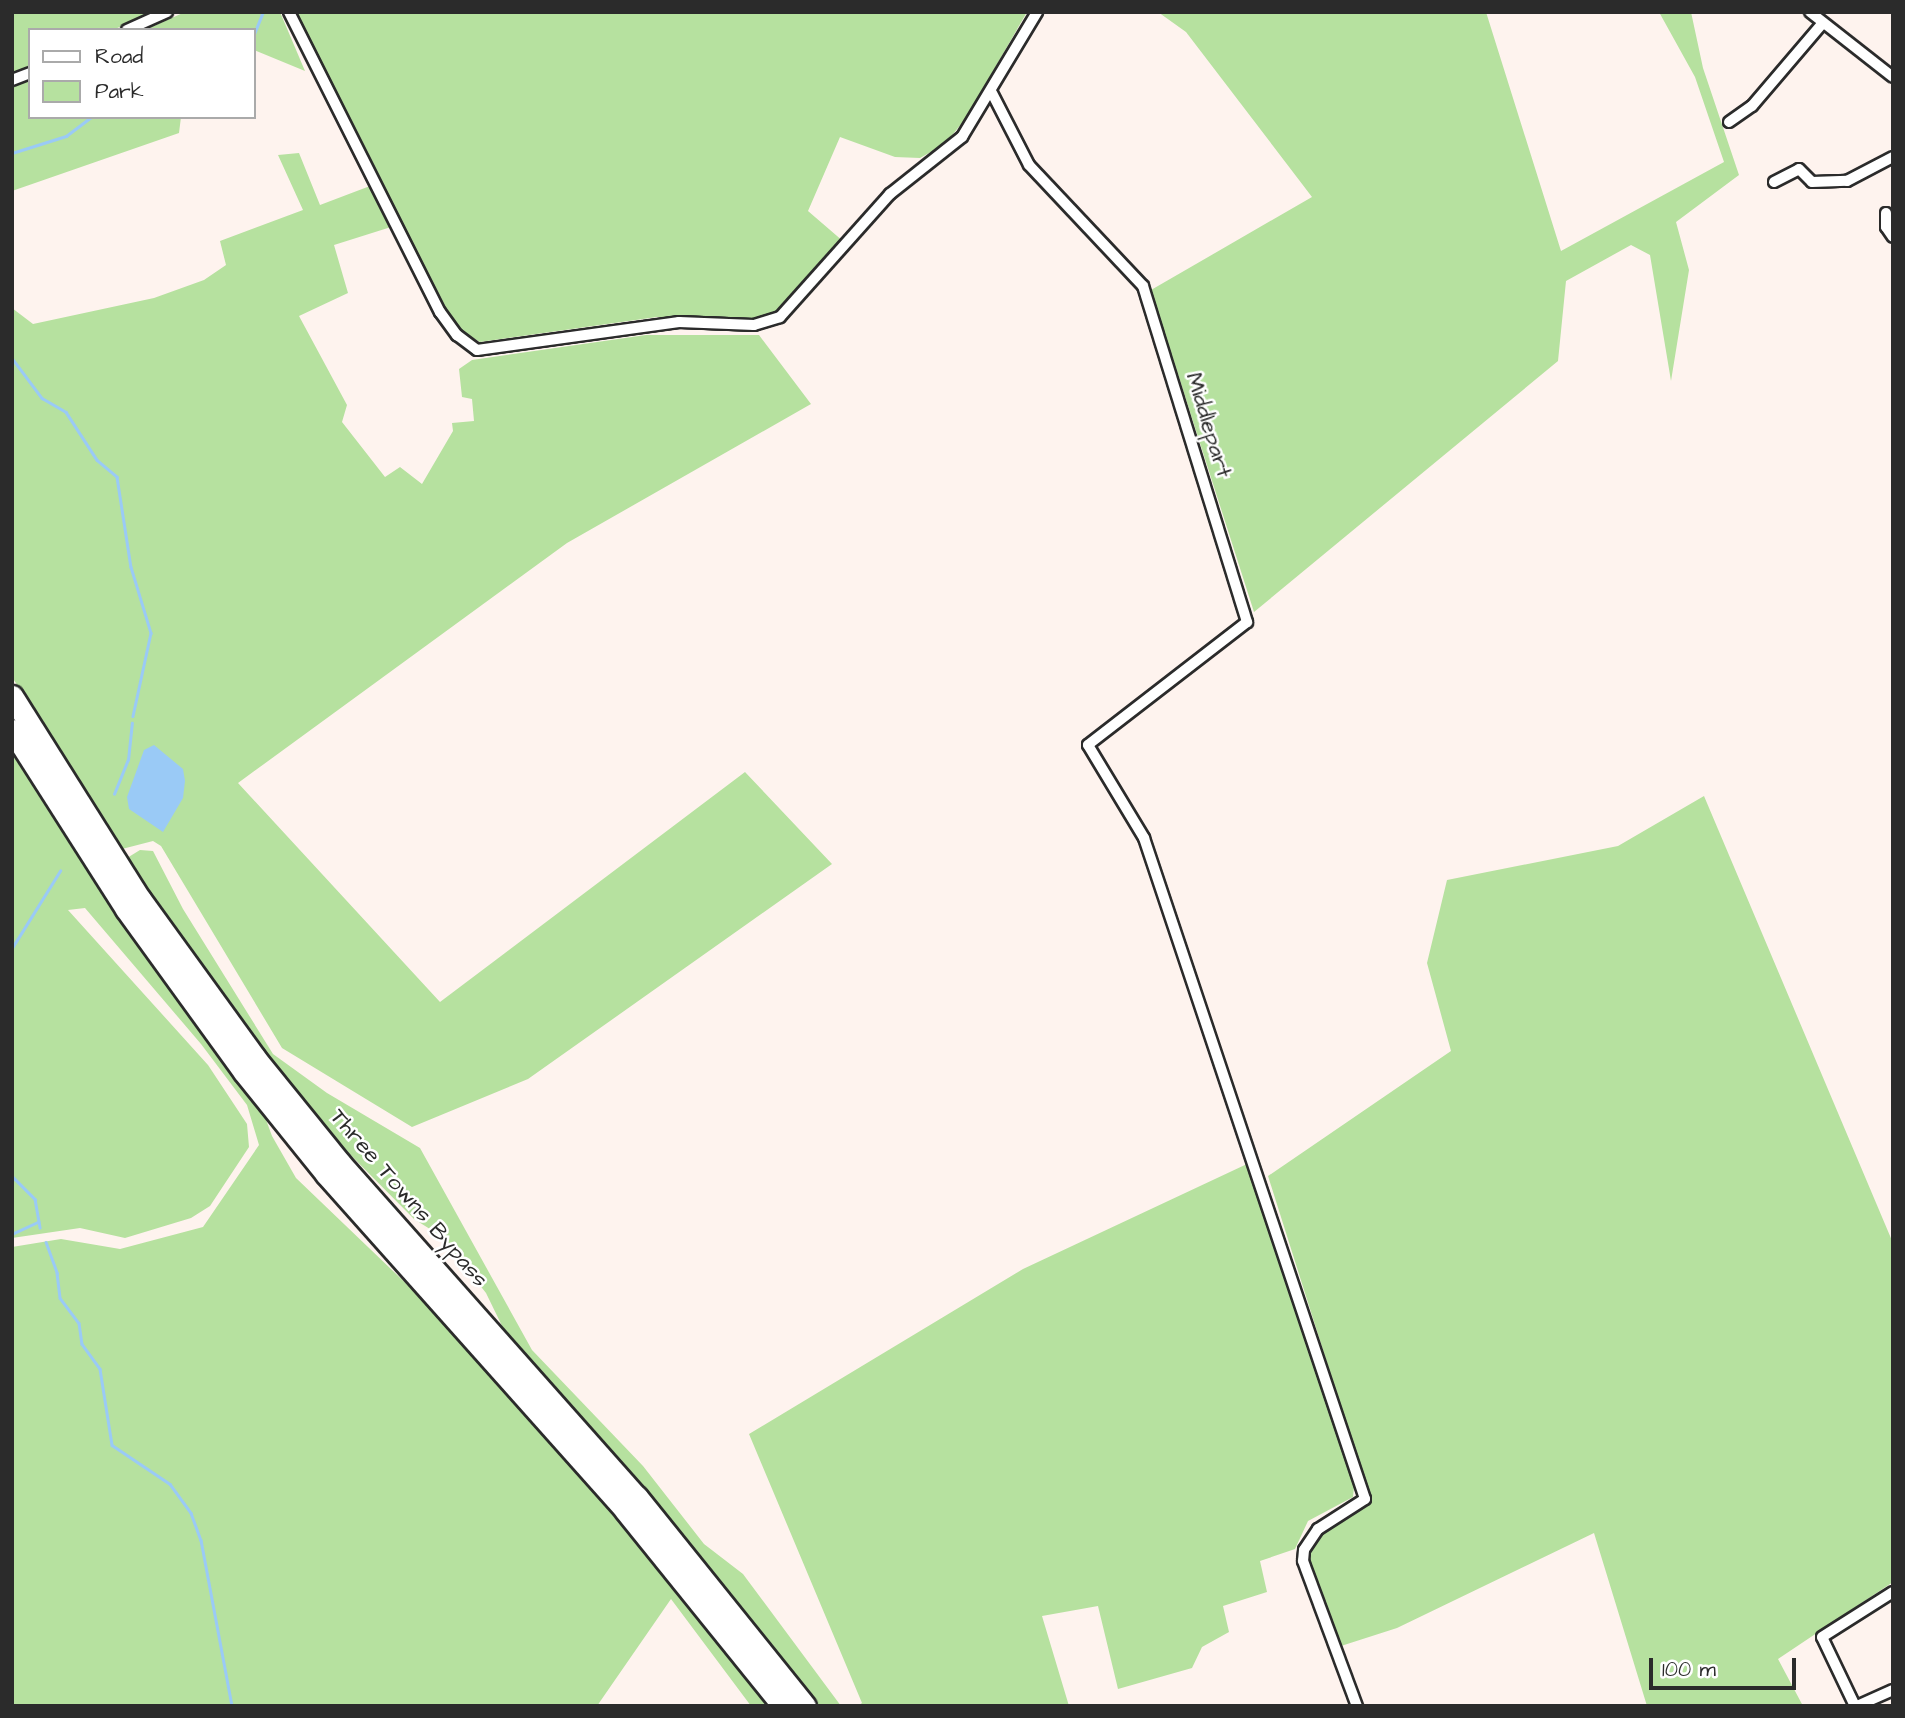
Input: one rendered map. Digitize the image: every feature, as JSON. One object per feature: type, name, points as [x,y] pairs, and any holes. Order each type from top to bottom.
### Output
[{"type":"highway","name":"Three Towns Bypass","points":[[12,696],[140,899],[255,1058],[340,1163],[637,1497],[805,1706]]},
{"type":"highway","name":"Three Towns Bypass","points":[[12,730],[126,909],[244,1072],[327,1174],[625,1510],[783,1706]]},
{"type":"street","points":[[131,28],[167,12]]},
{"type":"street","points":[[289,12],[440,313],[457,335],[478,350],[679,322],[769,324],[792,309],[890,194],[953,146],[992,93],[1037,12]]},
{"type":"street","points":[[1810,12],[1893,76]]},
{"type":"street","points":[[1729,122],[1752,106],[1823,23]]},
{"type":"street","name":"Middlepart","points":[[992,93],[1029,164],[1143,286],[1247,622],[1088,745],[1144,838],[1365,1499],[1318,1529],[1304,1550],[1303,1561],[1357,1706]]},
{"type":"street","points":[[1774,182],[1799,169],[1812,182],[1847,181],[1893,157]]},
{"type":"street","points":[[1886,213],[1886,227],[1893,237]]},
{"type":"street","points":[[1893,1592],[1822,1637],[1856,1706],[1893,1690]]},
{"type":"green space","points":[[12,12],[152,12],[117,28],[28,28],[28,67],[12,74]]},
{"type":"green space","points":[[185,12],[280,12],[305,71],[256,51],[256,28],[149,28]]},
{"type":"green space","points":[[294,12],[1027,12],[966,118],[945,144],[920,158],[895,157],[840,137],[808,211],[844,242],[775,315],[762,320],[657,317],[480,342],[461,331],[444,308]]},
{"type":"green space","points":[[1158,12],[1486,12],[1561,251],[1724,162],[1695,77],[1659,12],[1691,12],[1703,68],[1739,175],[1676,222],[1689,270],[1671,381],[1650,255],[1631,245],[1566,281],[1558,361],[1254,612],[1151,290],[1312,197],[1186,32]]},
{"type":"green space","points":[[28,81],[28,119],[181,119],[179,133],[12,191],[12,87]]},
{"type":"green space","points":[[299,153],[320,205],[370,186],[391,227],[334,245],[348,293],[299,316],[347,405],[342,422],[385,477],[400,467],[422,484],[453,431],[452,423],[474,421],[472,399],[462,397],[459,369],[472,360],[646,335],[759,335],[811,404],[567,543],[238,783],[440,1002],[745,772],[832,864],[528,1079],[412,1127],[282,1048],[161,846],[153,841],[122,849],[12,677],[12,308],[33,324],[154,298],[204,280],[226,265],[220,241],[303,210],[278,155]]},
{"type":"green space","points":[[12,749],[131,933],[261,1106],[272,1136],[296,1178],[441,1317],[681,1592],[769,1706],[751,1706],[671,1599],[597,1706],[12,1706],[12,1247],[61,1239],[120,1249],[203,1227],[259,1145],[247,1105],[201,1044],[85,908],[68,910],[208,1065],[247,1124],[249,1147],[210,1206],[191,1218],[125,1238],[80,1228],[12,1238]]},
{"type":"green space","points":[[1704,796],[1893,1243],[1893,1582],[1778,1659],[1803,1706],[1647,1706],[1594,1533],[1397,1628],[1341,1646],[1309,1572],[1310,1549],[1329,1526],[1371,1502],[1268,1176],[1451,1051],[1427,963],[1447,880],[1618,846]]},
{"type":"green space","points":[[140,850],[153,851],[183,909],[273,1054],[327,1093],[420,1148],[532,1350],[643,1466],[704,1544],[743,1574],[841,1706],[816,1706],[675,1529],[504,1330],[486,1293],[441,1236],[414,1219],[313,1117],[182,944],[127,858]]},
{"type":"green space","points":[[1247,1164],[1354,1487],[1353,1497],[1308,1521],[1295,1549],[1260,1561],[1267,1592],[1223,1606],[1229,1632],[1202,1647],[1192,1668],[1118,1689],[1098,1606],[1042,1616],[1069,1706],[858,1706],[862,1703],[749,1434],[1023,1269]]},
{"type":"water","points":[[154,745],[183,769],[185,781],[183,798],[163,832],[129,809],[127,797],[144,750]]},
{"type":"waterway","points":[[256,29],[263,12]]},
{"type":"waterway","points":[[12,153],[66,136],[88,119]]},
{"type":"waterway","points":[[12,358],[42,398],[66,412],[97,460],[117,477],[131,567],[151,633],[133,716]]},
{"type":"waterway","points":[[114,794],[128,760],[132,723]]},
{"type":"waterway","points":[[12,948],[60,871]]},
{"type":"waterway","points":[[12,1176],[35,1199],[40,1228]]},
{"type":"waterway","points":[[12,1234],[38,1222]]},
{"type":"waterway","points":[[46,1242],[57,1273],[60,1298],[79,1323],[82,1344],[100,1369],[112,1445],[170,1484],[191,1513],[201,1540],[232,1706]]}]
